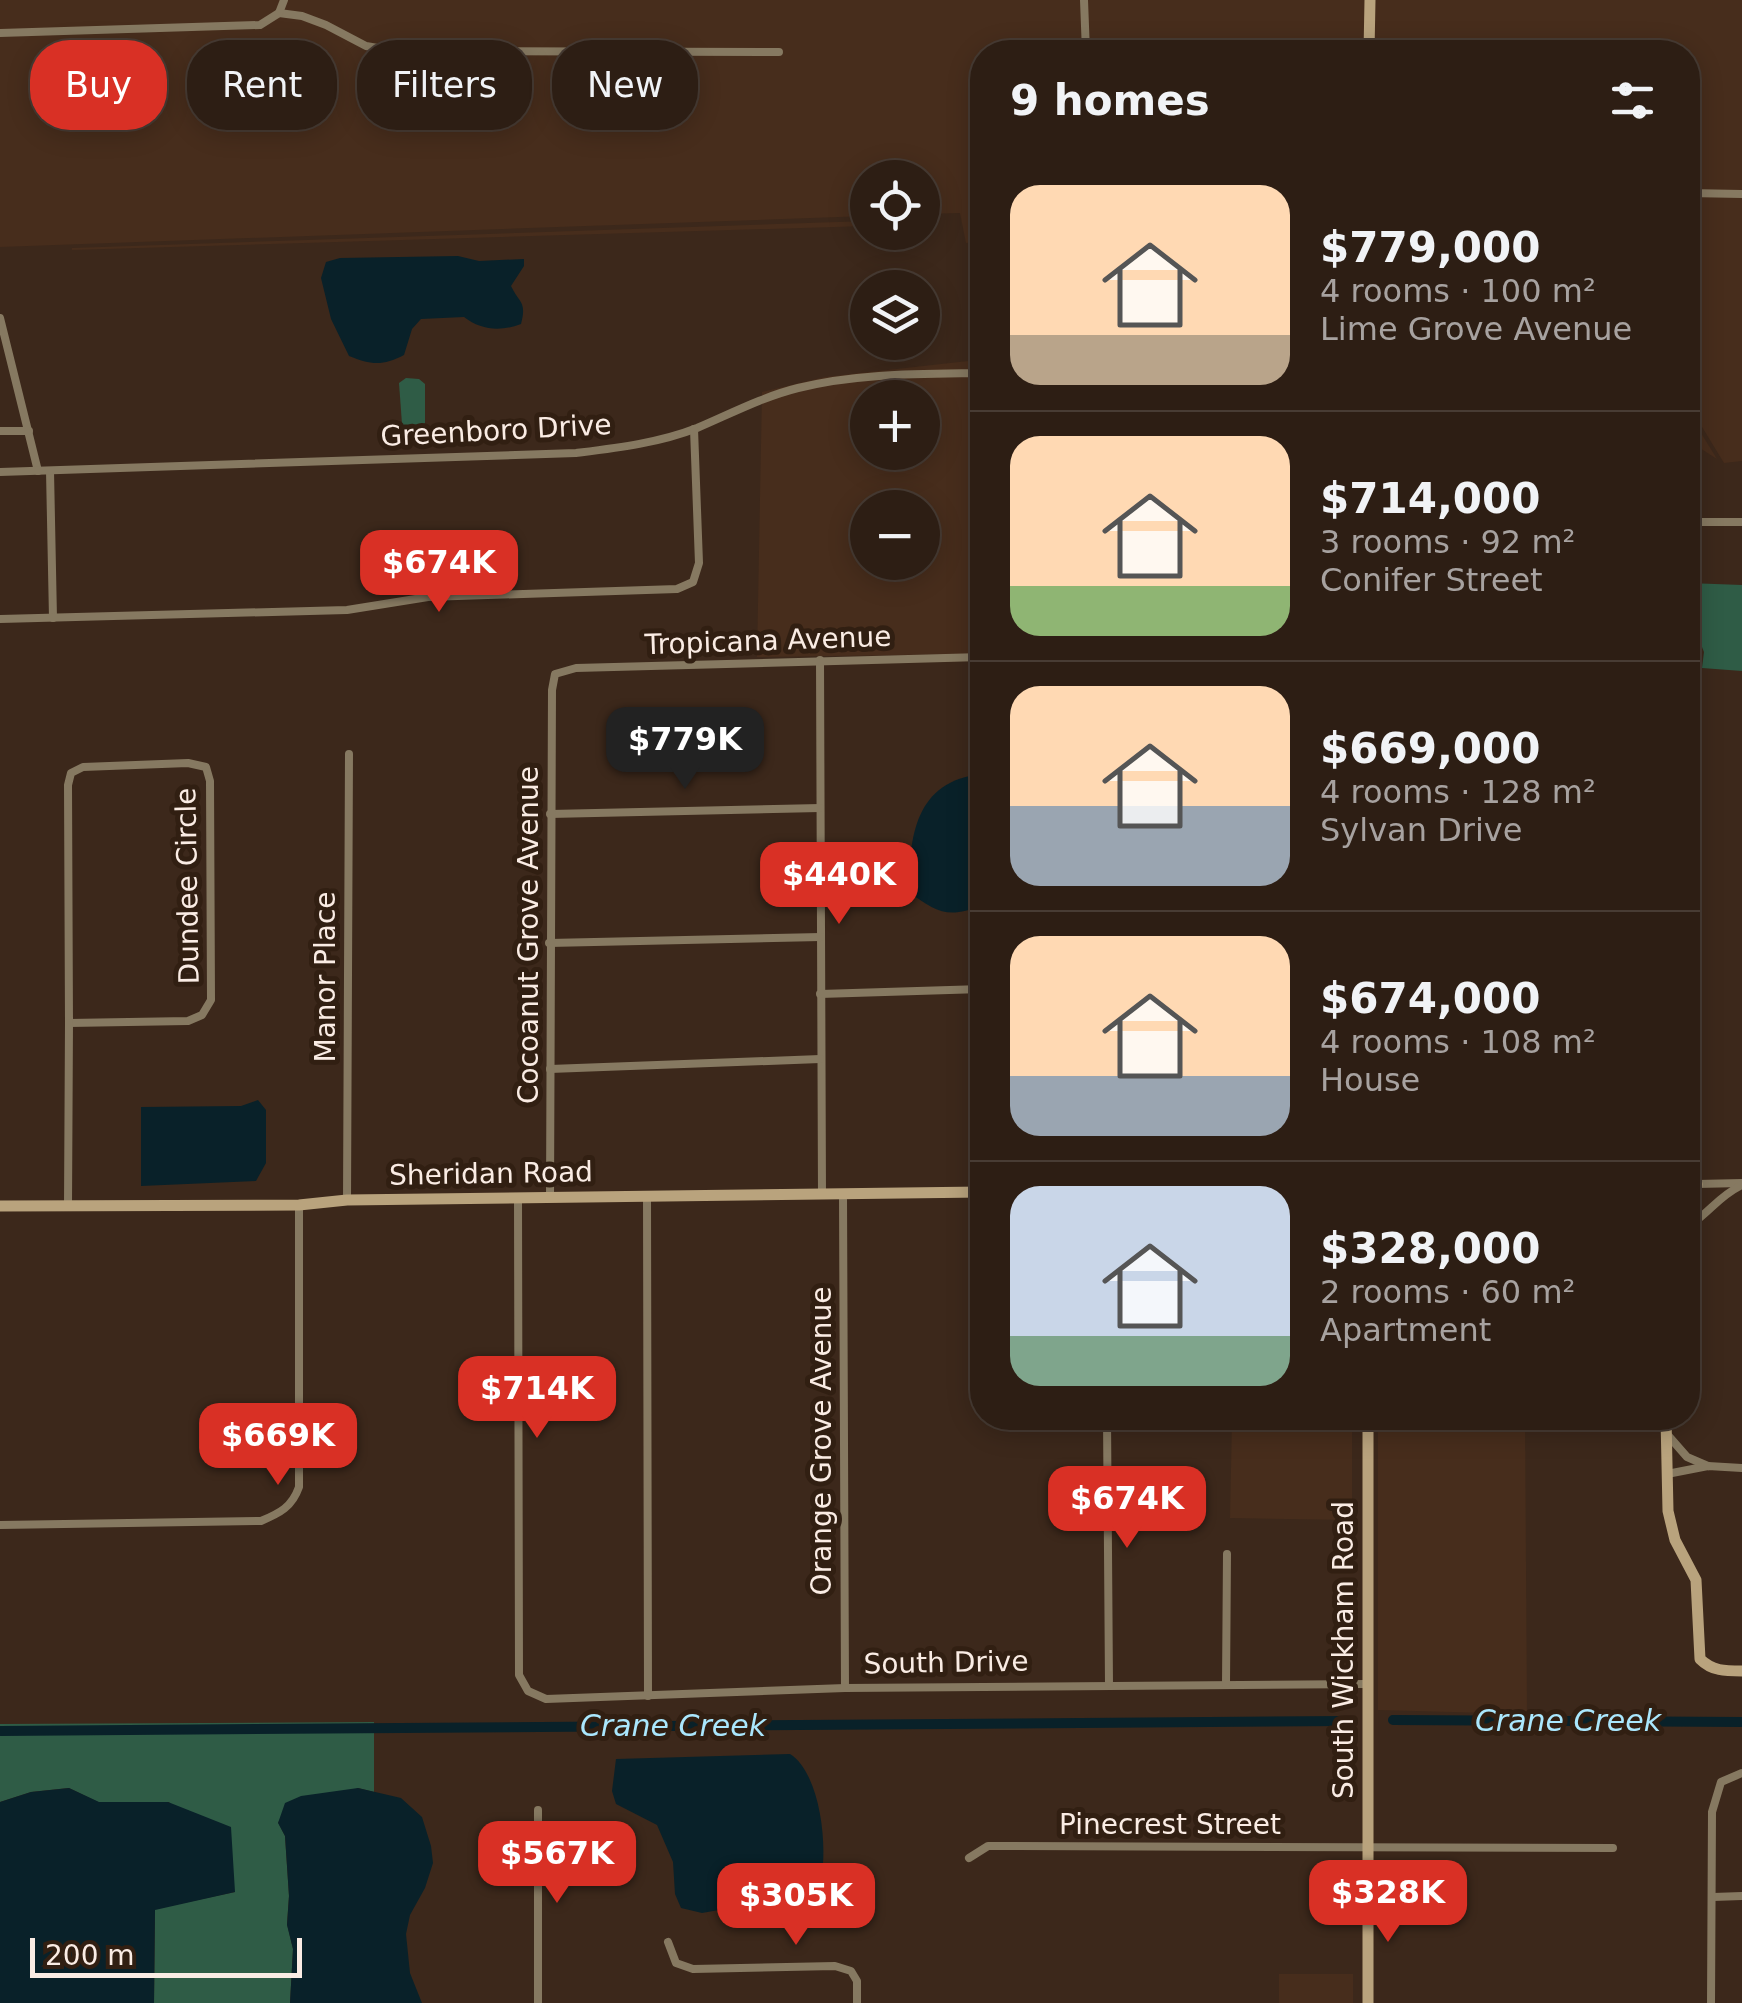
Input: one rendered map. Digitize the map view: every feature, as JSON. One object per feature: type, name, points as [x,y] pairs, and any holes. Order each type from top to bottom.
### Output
[{"type":"street","points":[[280,13],[284,0]]},
{"type":"street","points":[[1084,0],[1086,40]]},
{"type":"street","points":[[1369,40],[1370,0]]},
{"type":"street","points":[[0,33],[260,24],[280,13],[326,25],[366,46],[395,51],[780,52]]},
{"type":"street","points":[[1700,193],[1742,194]]},
{"type":"street","points":[[0,318],[38,471]]},
{"type":"street","name":"Greenboro Drive","points":[[0,472],[576,453],[694,429],[772,396],[827,382],[880,375],[970,373]]},
{"type":"street","points":[[0,619],[347,610],[428,597],[677,588],[693,582],[699,563],[694,429]]},
{"type":"street","points":[[0,431],[29,431]]},
{"type":"street","points":[[50,470],[54,618]]},
{"type":"street","points":[[1700,522],[1742,522]]},
{"type":"street","name":"Tropicana Avenue","points":[[555,674],[576,668],[970,656]]},
{"type":"street","points":[[820,660],[822,1194]]},
{"type":"street","name":"Cocoanut Grove Avenue","points":[[550,1198],[550,814],[555,674]]},
{"type":"street","name":"Manor Place","points":[[346,1200],[349,754]]},
{"type":"street","name":"Dundee Circle","points":[[68,1205],[68,785],[71,773],[83,767],[188,762],[206,768],[210,781],[211,1000],[202,1014],[188,1021],[69,1023]]},
{"type":"street","points":[[550,814],[820,808]]},
{"type":"street","points":[[549,943],[821,938]]},
{"type":"street","points":[[820,994],[970,988]]},
{"type":"street","points":[[550,1069],[820,1059]]},
{"type":"street","points":[[1700,1184],[1742,1184]]},
{"type":"street","points":[[1700,1218],[1724,1194],[1742,1184]]},
{"type":"street","name":"Sheridan Road","points":[[0,1206],[299,1205],[346,1200],[970,1192]]},
{"type":"street","name":"Orange Grove Avenue","points":[[843,1195],[845,1688]]},
{"type":"street","points":[[647,1196],[648,1696]]},
{"type":"street","name":"South Drive","points":[[518,1198],[519,1675],[528,1690],[546,1698],[845,1688],[1367,1684]]},
{"type":"street","points":[[0,1525],[260,1521],[282,1512],[299,1486],[299,1205]]},
{"type":"street","points":[[1107,1430],[1109,1685]]},
{"type":"street","name":"South Wickham Road","points":[[1368,1430],[1368,2003]]},
{"type":"street","points":[[1666,1433],[1687,1457],[1708,1466]]},
{"type":"street","points":[[1666,1433],[1668,1511],[1675,1540],[1696,1580],[1700,1659],[1718,1670],[1742,1670]]},
{"type":"street","points":[[1666,1474],[1708,1466],[1742,1468]]},
{"type":"street","points":[[1226,1554],[1226,1684]]},
{"type":"street","points":[[1711,2003],[1712,1812],[1721,1782],[1742,1773]]},
{"type":"street","points":[[538,1810],[538,2003]]},
{"type":"street","name":"Pinecrest Street","points":[[969,1858],[988,1846],[1613,1848]]},
{"type":"street","points":[[1712,1897],[1742,1896]]},
{"type":"street","points":[[668,1942],[676,1963],[693,1969],[836,1966],[851,1970],[858,1982],[858,2003]]},
{"type":"shaded area","points":[[0,0],[1742,0],[1742,461],[1724,463],[1700,424],[1700,40],[970,40],[970,243],[966,243],[960,213],[940,214],[940,160],[850,160],[850,217],[0,247]]},
{"type":"shaded area","points":[[850,222],[850,227],[72,248]]},
{"type":"shaded area","points":[[970,361],[970,654],[757,657],[762,392],[825,377]]},
{"type":"shaded area","points":[[1700,431],[1717,459],[1700,448]]},
{"type":"shaded area","points":[[1232,1430],[1352,1430],[1352,1520],[1230,1518]]},
{"type":"shaded area","points":[[1378,1430],[1525,1430],[1527,1714],[1378,1710]]},
{"type":"shaded area","points":[[1279,1974],[1353,1974],[1353,2003],[1279,2003]]},
{"type":"green space","points":[[406,378],[425,384],[422,427],[407,429],[402,424],[399,383]]},
{"type":"green space","points":[[1700,583],[1742,585],[1742,671],[1702,668]]},
{"type":"green space","points":[[374,1722],[374,1792],[358,1788],[278,1822],[285,1836],[287,1924],[293,1949],[290,2003],[154,2003],[155,1909],[235,1892],[169,1802],[98,1802],[69,1788],[31,1792],[0,1802],[0,1724]]},
{"type":"water","points":[[458,256],[479,261],[524,259],[524,266],[511,286],[523,306],[521,324],[491,328],[464,317],[421,319],[412,329],[404,355],[377,363],[349,356],[331,319],[321,278],[326,262],[340,258]]},
{"type":"water","points":[[970,777],[970,909],[952,913],[928,905],[909,892],[911,851],[920,815],[929,800]]},
{"type":"water","points":[[258,1100],[266,1110],[266,1163],[256,1181],[141,1186],[141,1107],[241,1106]]},
{"type":"water","points":[[790,1754],[810,1780],[821,1822],[823,1865],[815,1899],[790,1906],[702,1913],[681,1908],[675,1894],[673,1862],[657,1825],[616,1804],[612,1791],[616,1759]]},
{"type":"water","points":[[69,1788],[99,1802],[168,1802],[231,1827],[235,1892],[155,1910],[154,2003],[0,2003],[0,1802],[31,1792]]},
{"type":"water","points":[[358,1788],[401,1798],[422,1817],[431,1846],[433,1863],[410,1915],[406,1934],[410,1973],[422,2003],[290,2003],[293,1949],[287,1925],[285,1836],[278,1823],[285,1803],[301,1796]]},
{"type":"waterway","name":"Crane Creek","points":[[1393,1720],[1742,1722]]},
{"type":"waterway","name":"Crane Creek","points":[[0,1731],[1346,1721]]}]
